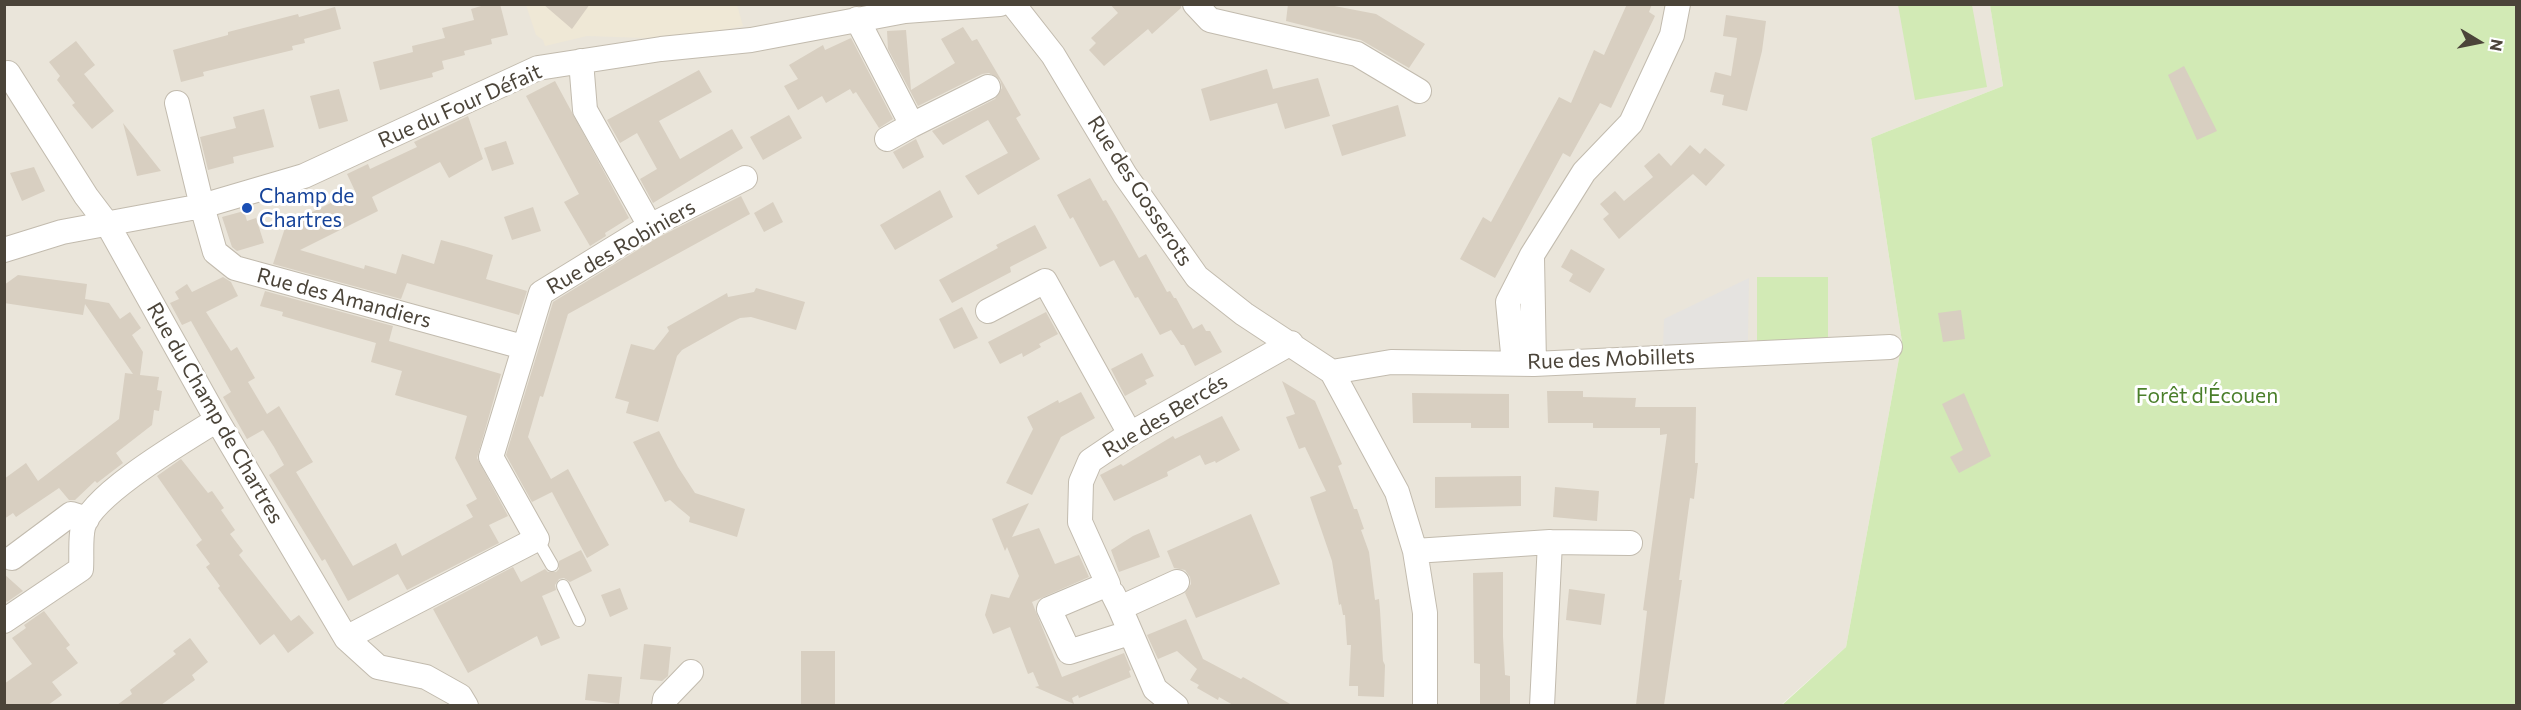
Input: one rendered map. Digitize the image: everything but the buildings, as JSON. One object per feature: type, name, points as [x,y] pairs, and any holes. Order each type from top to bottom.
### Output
[{"type":"street","name":"Rue du Four Défait","points":[[4,250],[62,232],[202,206],[304,176],[538,68],[661,49],[751,40],[905,11],[1000,4]]},
{"type":"street","name":"Rue des Gosserots","points":[[1013,4],[1053,55],[1125,175],[1197,277],[1244,314],[1332,372],[1397,492],[1415,551],[1425,613],[1425,705]]},
{"type":"street","points":[[1195,4],[1210,20],[1357,54],[1419,91]]},
{"type":"street","points":[[1524,363],[1532,255],[1584,172],[1631,123],[1672,35],[1678,4]]},
{"type":"street","points":[[857,20],[912,125]]},
{"type":"street","points":[[580,62],[585,110],[650,226]]},
{"type":"street","name":"Rue du Champ de Chartres","points":[[4,74],[8,73],[86,196],[108,225],[217,420],[346,638],[378,667],[426,677],[460,696],[466,705]]},
{"type":"street","points":[[887,139],[988,87]]},
{"type":"street","name":"Rue des Amandiers","points":[[177,103],[202,206],[216,252],[235,268],[523,347]]},
{"type":"street","name":"Rue des Robiniers","points":[[537,539],[491,457],[541,293],[650,226],[745,178]]},
{"type":"street","points":[[988,311],[1045,281],[1131,434]]},
{"type":"street","name":"Rue des Bercés","points":[[1176,705],[1155,689],[1080,522],[1081,482],[1090,461],[1131,434],[1291,343]]},
{"type":"street","name":"Rue des Mobillets","points":[[1332,372],[1391,362],[1524,363],[1890,347]]},
{"type":"street","points":[[4,621],[81,569],[83,527],[97,504],[163,454],[217,420]]},
{"type":"street","points":[[12,558],[71,514],[87,519]]},
{"type":"street","points":[[346,638],[537,539]]},
{"type":"street","points":[[1542,705],[1550,542]]},
{"type":"street","points":[[1415,551],[1550,542],[1630,543]]},
{"type":"street","points":[[1120,608],[1177,582]]},
{"type":"street","points":[[1108,584],[1049,609],[1069,652],[1129,633]]},
{"type":"street","points":[[664,705],[665,699],[691,672]]},
{"type":"lane","points":[[537,539],[552,565]]},
{"type":"lane","points":[[563,586],[579,620]]},
{"type":"shaded area","points":[[1990,4],[2003,86],[1871,138],[1902,342],[1846,647],[1781,705],[5,706],[4,5]]},
{"type":"shaded area","points":[[526,5],[737,5],[743,26],[708,33],[645,38],[587,36],[545,46],[543,40],[536,35]]},
{"type":"shaded area","points":[[1749,278],[1748,341],[1663,346],[1664,319]]},
{"type":"green space","points":[[1898,5],[1972,5],[1987,87],[1915,100]]},
{"type":"green space","name":"Forêt d'Écouen","points":[[1990,5],[2516,5],[2516,705],[1781,706],[1846,647],[1902,342],[1871,138],[2003,86]]},
{"type":"green space","points":[[1757,277],[1828,277],[1828,343],[1757,343]]},
{"type":"place","name":"Champ de Chartres","points":[[247,208]]}]
